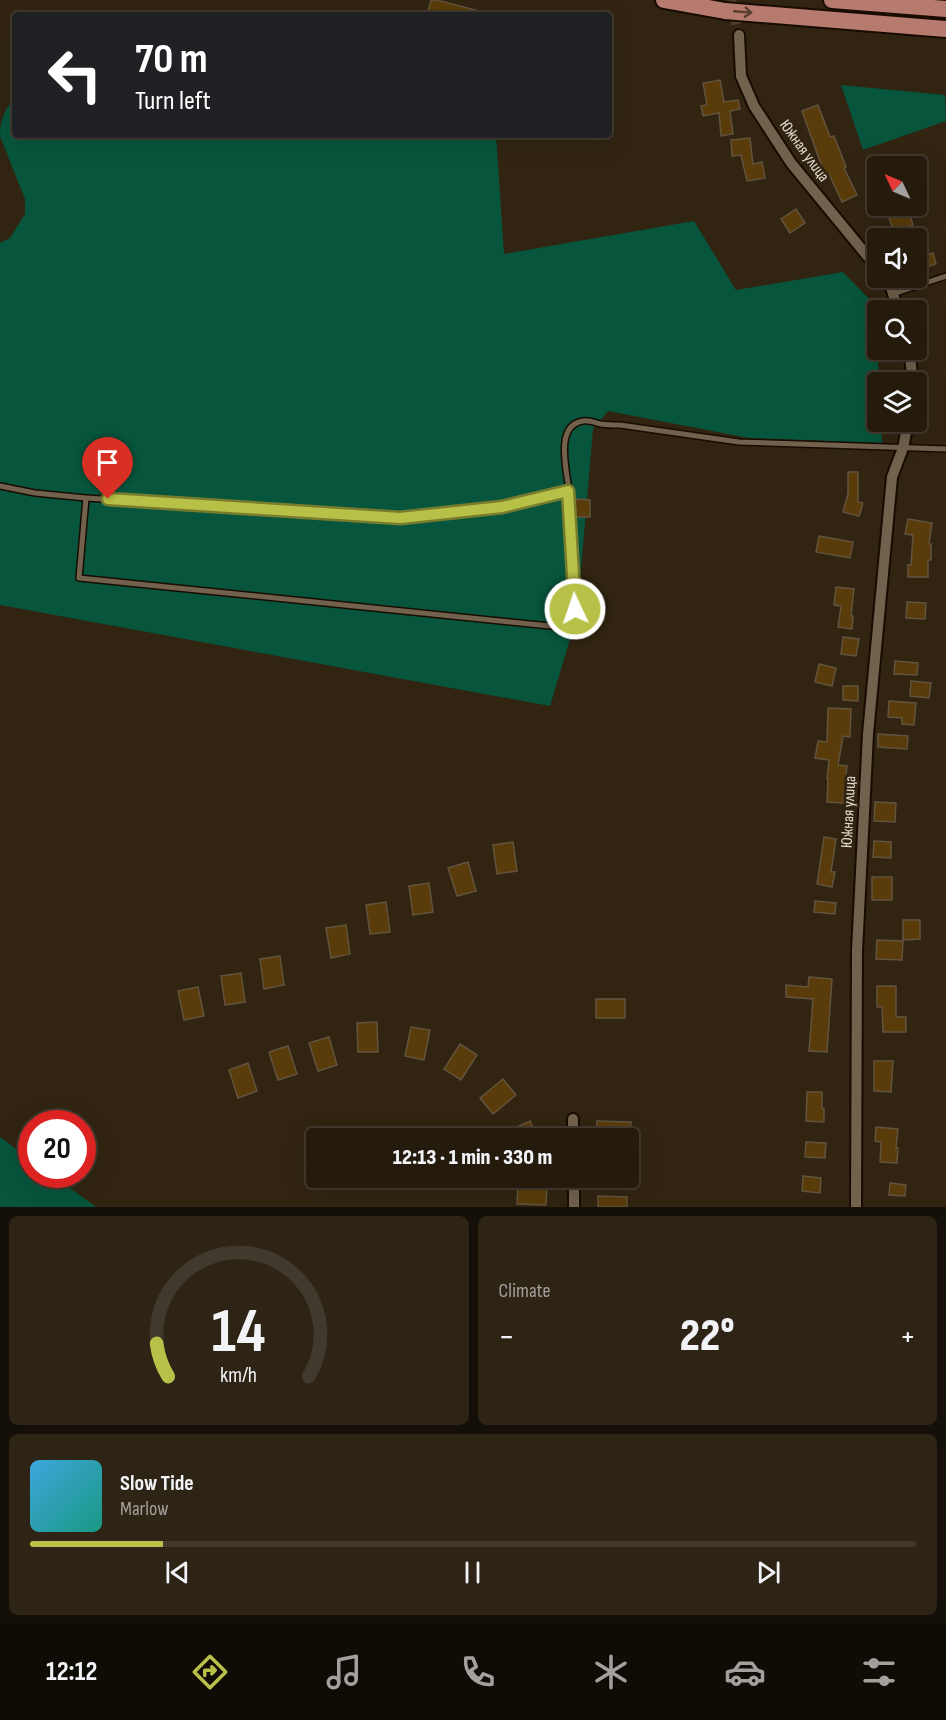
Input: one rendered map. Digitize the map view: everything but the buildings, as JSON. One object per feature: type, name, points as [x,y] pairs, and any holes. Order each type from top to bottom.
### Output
[{"type":"main road","points":[[664,0],[725,11],[946,29]]},
{"type":"main road","points":[[832,0],[946,9]]},
{"type":"street","name":"Южная улица","points":[[739,35],[741,76],[754,106],[791,163],[867,256]]},
{"type":"street","points":[[891,288],[895,300]]},
{"type":"street","name":"Южная улица","points":[[856,1207],[857,951],[868,734],[892,477],[903,448],[906,432]]},
{"type":"street","points":[[573,1119],[573,1128]]},
{"type":"street","points":[[574,1188],[574,1207]]},
{"type":"lane","points":[[893,294],[946,276]]},
{"type":"lane","points":[[86,498],[79,578],[550,626],[567,625],[575,609],[564,440],[573,424],[584,420],[739,442],[946,449]]},
{"type":"lane","points":[[0,486],[35,493],[86,498],[400,518],[502,507],[568,491]]},
{"type":"green space","points":[[841,85],[945,95],[946,121],[863,150]]},
{"type":"green space","points":[[12,101],[12,138],[496,138],[504,254],[694,221],[736,290],[843,272],[870,300],[867,300],[867,360],[878,360],[878,372],[867,372],[867,432],[881,432],[882,443],[749,438],[608,411],[593,429],[577,616],[550,706],[0,605],[0,243],[10,238],[25,214],[25,199],[0,136],[3,116]]},
{"type":"green space","points":[[0,1137],[18,1150],[18,1188],[70,1188],[96,1207],[0,1207]]},
{"type":"tunnel","points":[[731,0],[739,35]]},
{"type":"route","points":[[108,499],[400,518],[502,507],[568,491],[575,609]]}]
